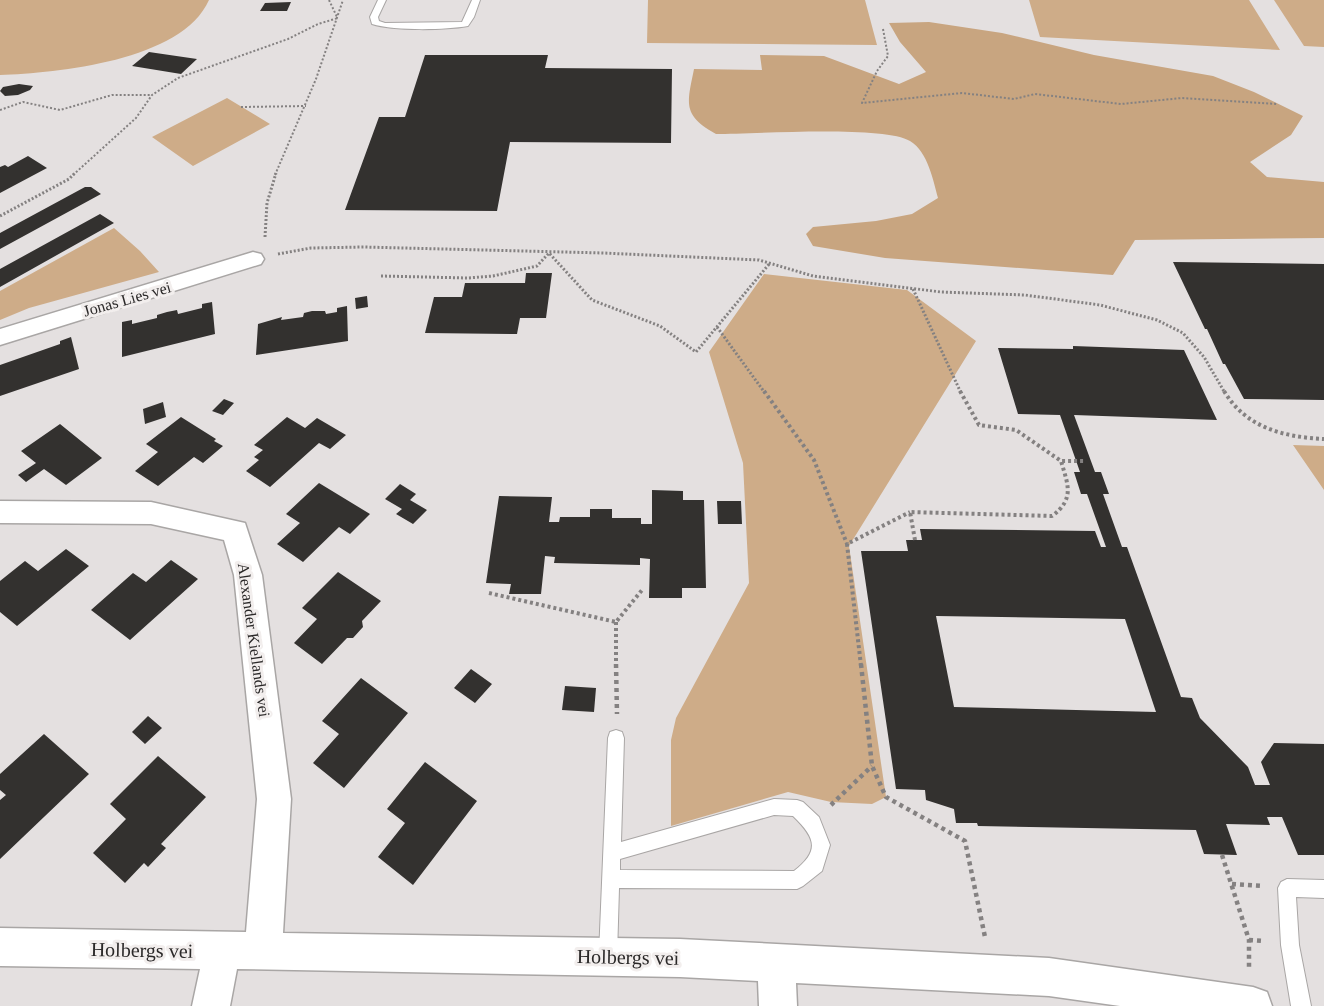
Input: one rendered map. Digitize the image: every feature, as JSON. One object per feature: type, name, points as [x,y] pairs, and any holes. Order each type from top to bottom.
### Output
[{"type":"street","name":"Jonas Lies vei","points":[[0,337],[260,258]]},
{"type":"street","name":"Alexander Kiellands vei","points":[[0,512],[151,513],[235,531],[248,575],[274,799],[263,951]]},
{"type":"street","name":"Holbergs vei","points":[[0,946],[608,957],[993,974],[1049,977],[1251,1006]]},
{"type":"street","points":[[211,1006],[222,951]]},
{"type":"street","points":[[776,964],[778,1006]]},
{"type":"lane","points":[[382,0],[374,17],[375,22],[384,25],[450,26],[465,24],[476,0]]},
{"type":"lane","points":[[608,957],[616,738]]},
{"type":"lane","points":[[611,853],[774,807],[797,808],[813,823],[821,845],[816,865],[797,880],[611,879]]},
{"type":"lane","points":[[1301,1006],[1290,945],[1287,888],[1324,889]]},
{"type":"path","points":[[329,0],[332,11],[338,18]]},
{"type":"path","points":[[343,0],[306,106],[276,173],[263,221],[260,258],[311,248],[333,247],[688,256],[759,260],[813,276],[941,292],[1024,295],[1100,305],[1157,320],[1183,333],[1204,357],[1233,406],[1263,428],[1292,437],[1324,439]]},
{"type":"path","points":[[0,216],[69,179],[136,118],[152,95],[178,78],[288,39],[318,24],[338,18]]},
{"type":"path","points":[[883,29],[888,56],[877,71],[862,102],[962,93],[1014,99],[1035,94],[1121,104],[1182,98],[1278,104]]},
{"type":"path","points":[[0,110],[22,102],[60,110],[112,95],[152,95]]},
{"type":"path","points":[[241,107],[306,106]]},
{"type":"path","points":[[381,276],[468,278],[493,276],[537,266],[549,253]]},
{"type":"path","points":[[549,253],[592,300],[660,326],[696,352],[770,263]]},
{"type":"path","points":[[913,288],[953,378],[979,425],[1016,430],[1061,461],[1084,461]]},
{"type":"path","points":[[717,327],[814,460],[847,544],[872,766],[886,796],[965,842],[993,974]]},
{"type":"path","points":[[847,544],[910,512],[1052,516],[1063,509],[1070,494],[1061,461]]},
{"type":"path","points":[[910,512],[915,540]]},
{"type":"path","points":[[616,738],[616,622],[642,590]]},
{"type":"path","points":[[489,593],[616,622]]},
{"type":"path","points":[[813,823],[872,766]]},
{"type":"path","points":[[1221,855],[1249,939],[1251,1006]]},
{"type":"shaded area","points":[[0,0],[209,0],[195,21],[173,37],[146,50],[116,60],[84,66],[0,75]]},
{"type":"shaded area","points":[[648,0],[865,0],[877,45],[647,43]]},
{"type":"shaded area","points":[[1029,0],[1249,0],[1280,50],[1040,37]]},
{"type":"shaded area","points":[[1274,0],[1324,0],[1324,47],[1304,46]]},
{"type":"shaded area","points":[[929,22],[1002,33],[1094,55],[1213,76],[1254,92],[1303,116],[1291,135],[1250,162],[1267,177],[1324,182],[1324,238],[1135,240],[1113,275],[885,258],[813,246],[806,234],[813,227],[876,221],[912,214],[938,198],[929,167],[916,146],[896,136],[874,133],[716,134],[697,121],[692,114],[689,100],[694,69],[762,70],[760,55],[824,56],[899,84],[926,72],[900,42],[889,23]]},
{"type":"shaded area","points":[[227,98],[270,124],[193,166],[152,137]]},
{"type":"shaded area","points":[[114,228],[159,272],[29,308],[0,320],[0,291]]},
{"type":"shaded area","points":[[764,274],[907,290],[976,341],[849,546],[886,797],[872,804],[831,802],[788,792],[671,826],[671,740],[676,718],[749,583],[743,463],[709,352]]},
{"type":"shaded area","points":[[1293,445],[1324,446],[1324,490]]},
{"type":"building","points":[[291,2],[287,11],[260,11],[265,3]]},
{"type":"building","points":[[149,52],[197,59],[181,74],[132,66]]},
{"type":"building","points":[[425,55],[548,55],[545,68],[672,69],[671,143],[510,142],[497,211],[345,210],[379,117],[405,117]]},
{"type":"building","points":[[19,84],[33,86],[30,90],[18,95],[5,96],[0,91],[3,87]]},
{"type":"building","points":[[28,156],[47,168],[0,193],[0,167],[5,165],[8,167]]},
{"type":"building","points":[[85,187],[91,187],[101,194],[0,249],[0,233]]},
{"type":"building","points":[[100,214],[114,223],[0,287],[0,269]]},
{"type":"building","points":[[1173,262],[1324,264],[1324,400],[1244,399],[1223,364]]},
{"type":"building","points":[[526,273],[552,273],[546,318],[520,318],[517,334],[425,333],[434,297],[462,297],[465,283],[525,283]]},
{"type":"building","points":[[367,296],[368,307],[356,309],[355,298]]},
{"type":"building","points":[[212,302],[215,334],[122,357],[122,322],[132,320],[132,324],[177,310],[178,314],[202,308],[202,304]]},
{"type":"building","points":[[347,306],[348,341],[256,355],[258,324],[282,317],[281,320],[303,317],[304,313],[312,311],[325,311],[326,314],[337,312],[337,308]]},
{"type":"building","points":[[71,337],[79,369],[0,396],[0,365],[60,344],[60,341]]},
{"type":"building","points":[[1073,346],[1184,350],[1217,420],[1074,415],[1095,472],[1101,472],[1109,494],[1103,494],[1122,547],[1127,547],[1181,697],[1192,698],[1200,718],[1248,767],[1255,785],[1270,785],[1261,762],[1274,743],[1324,744],[1324,855],[1298,855],[1282,817],[1267,817],[1270,825],[1226,824],[1237,855],[1204,854],[1196,830],[978,826],[977,823],[956,823],[954,809],[926,800],[925,790],[896,789],[861,551],[908,551],[906,540],[922,540],[920,529],[1095,531],[1101,547],[1106,547],[1087,494],[1081,494],[1074,472],[1080,472],[1060,415],[1018,414],[998,348],[1073,349]],"holes":[[[936,616],[1125,619],[1156,712],[954,707]]]},
{"type":"building","points":[[224,399],[234,403],[223,415],[212,411]]},
{"type":"building","points":[[163,402],[166,417],[145,424],[143,409]]},
{"type":"building","points":[[181,417],[223,446],[203,463],[194,457],[158,486],[135,471],[158,452],[146,444]]},
{"type":"building","points":[[287,417],[305,428],[317,418],[346,435],[330,449],[319,443],[270,487],[246,471],[259,460],[254,457],[263,450],[254,445]]},
{"type":"building","points":[[60,424],[102,458],[66,485],[44,469],[26,482],[18,475],[36,463],[21,451]]},
{"type":"building","points":[[319,483],[370,514],[350,534],[339,527],[303,562],[277,544],[300,523],[286,514]]},
{"type":"building","points":[[400,484],[416,494],[410,500],[427,510],[413,524],[396,514],[402,509],[385,499]]},
{"type":"building","points":[[652,490],[683,491],[683,500],[704,500],[706,588],[682,588],[682,598],[649,598],[650,559],[640,558],[640,565],[554,563],[555,557],[545,556],[541,594],[509,594],[511,584],[486,583],[499,496],[552,497],[549,522],[559,522],[560,517],[590,517],[590,509],[612,509],[612,518],[641,518],[641,524],[652,524]]},
{"type":"building","points":[[717,501],[741,501],[742,524],[718,524]]},
{"type":"building","points":[[66,549],[89,566],[17,626],[0,612],[0,581],[25,561],[38,571]]},
{"type":"building","points":[[171,560],[198,579],[130,640],[91,610],[133,573],[146,582]]},
{"type":"building","points":[[338,572],[381,601],[362,621],[363,627],[353,638],[347,638],[322,664],[294,643],[317,619],[302,608]]},
{"type":"building","points":[[471,669],[492,684],[475,703],[454,688]]},
{"type":"building","points":[[361,678],[408,713],[344,788],[313,763],[339,734],[322,721]]},
{"type":"building","points":[[565,686],[596,688],[594,712],[562,710]]},
{"type":"building","points":[[148,716],[162,728],[145,744],[132,732]]},
{"type":"building","points":[[44,734],[89,774],[0,859],[0,800],[6,795],[0,790],[0,774]]},
{"type":"building","points":[[158,756],[206,797],[161,844],[166,848],[148,867],[144,863],[125,883],[93,853],[126,819],[110,804]]},
{"type":"building","points":[[425,762],[477,801],[413,885],[378,857],[405,823],[387,809]]}]
